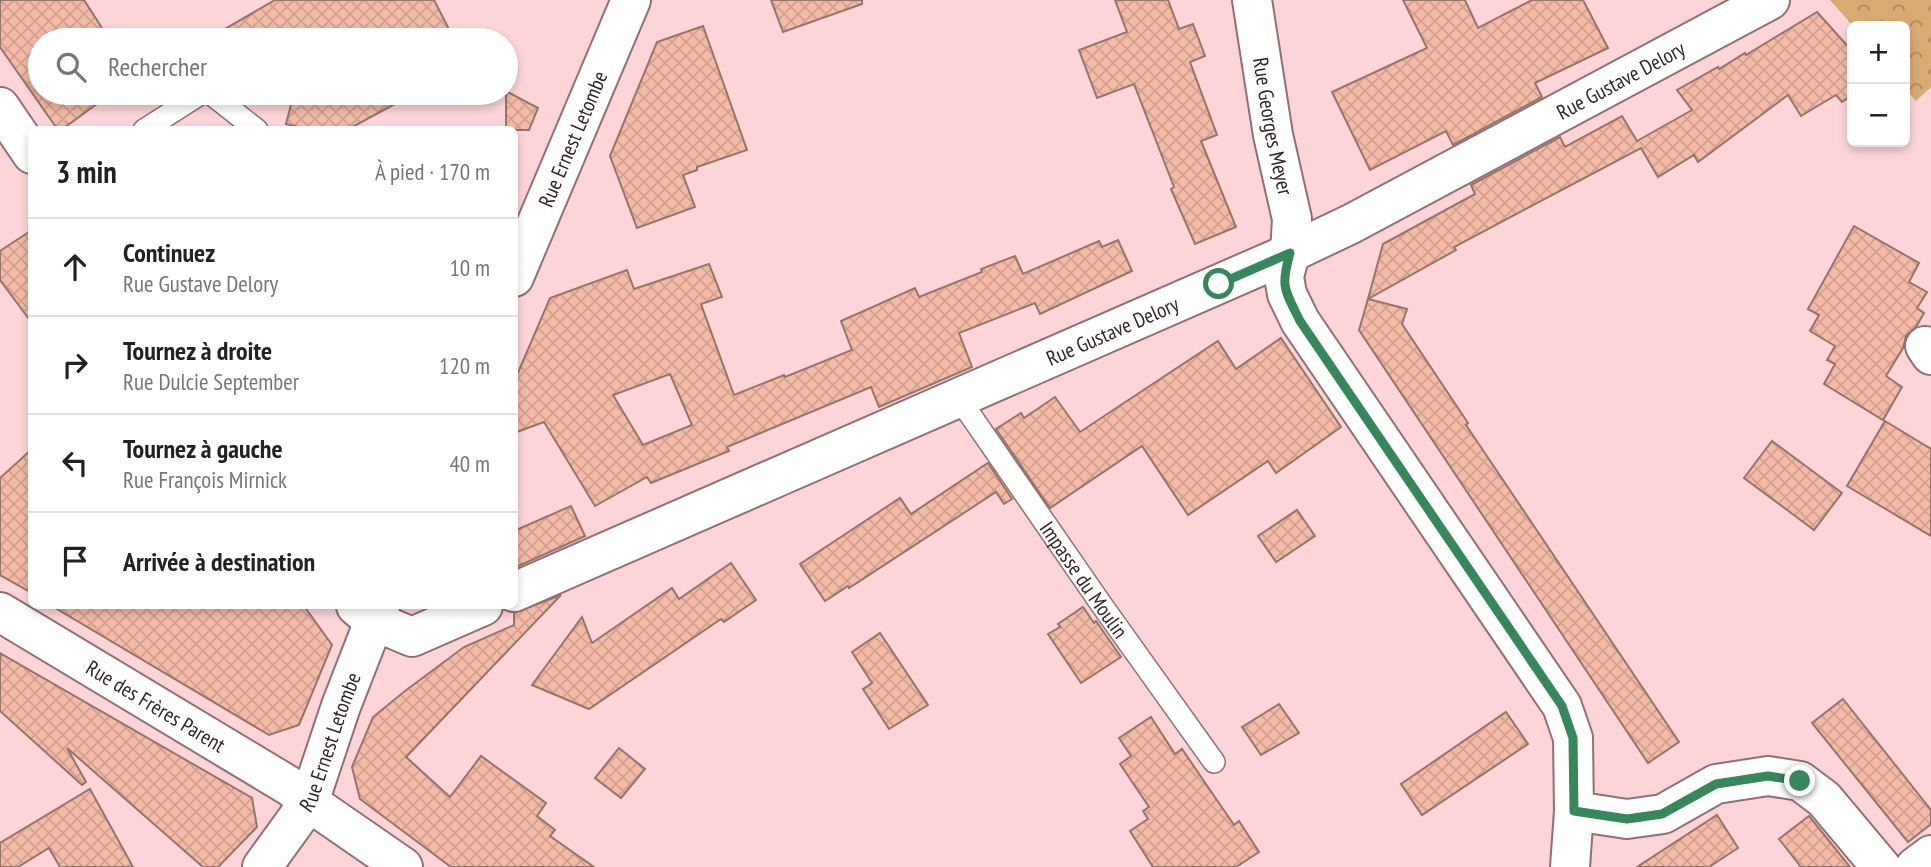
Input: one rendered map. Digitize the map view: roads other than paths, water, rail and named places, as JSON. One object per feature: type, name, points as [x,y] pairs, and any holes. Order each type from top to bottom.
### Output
[{"type":"street","name":"Rue Ernest Letombe","points":[[518,267],[631,0]]},
{"type":"street","name":"Rue Georges Meyer","points":[[1252,0],[1273,135],[1292,219],[1290,253],[1283,277],[1287,295],[1300,321],[1562,706],[1573,738],[1574,811],[1570,867]]},
{"type":"street","name":"Rue Gustave Delory","points":[[518,590],[1290,253],[1350,224],[1770,0]]},
{"type":"street","points":[[0,107],[28,148]]},
{"type":"street","points":[[370,611],[412,637],[476,609]]},
{"type":"street","name":"Rue des Frères Parent","points":[[0,611],[291,787],[403,867]]},
{"type":"street","name":"Rue Ernest Letombe","points":[[262,867],[309,802],[370,611]]},
{"type":"street","points":[[1574,811],[1627,819],[1662,814],[1716,784],[1768,776],[1800,781],[1824,799],[1881,867]]},
{"type":"street","points":[[1916,867],[1931,855]]},
{"type":"lane","points":[[150,126],[185,105]]},
{"type":"lane","points":[[225,105],[252,126]]},
{"type":"lane","name":"Impasse du Moulin","points":[[958,397],[1214,762]]}]
